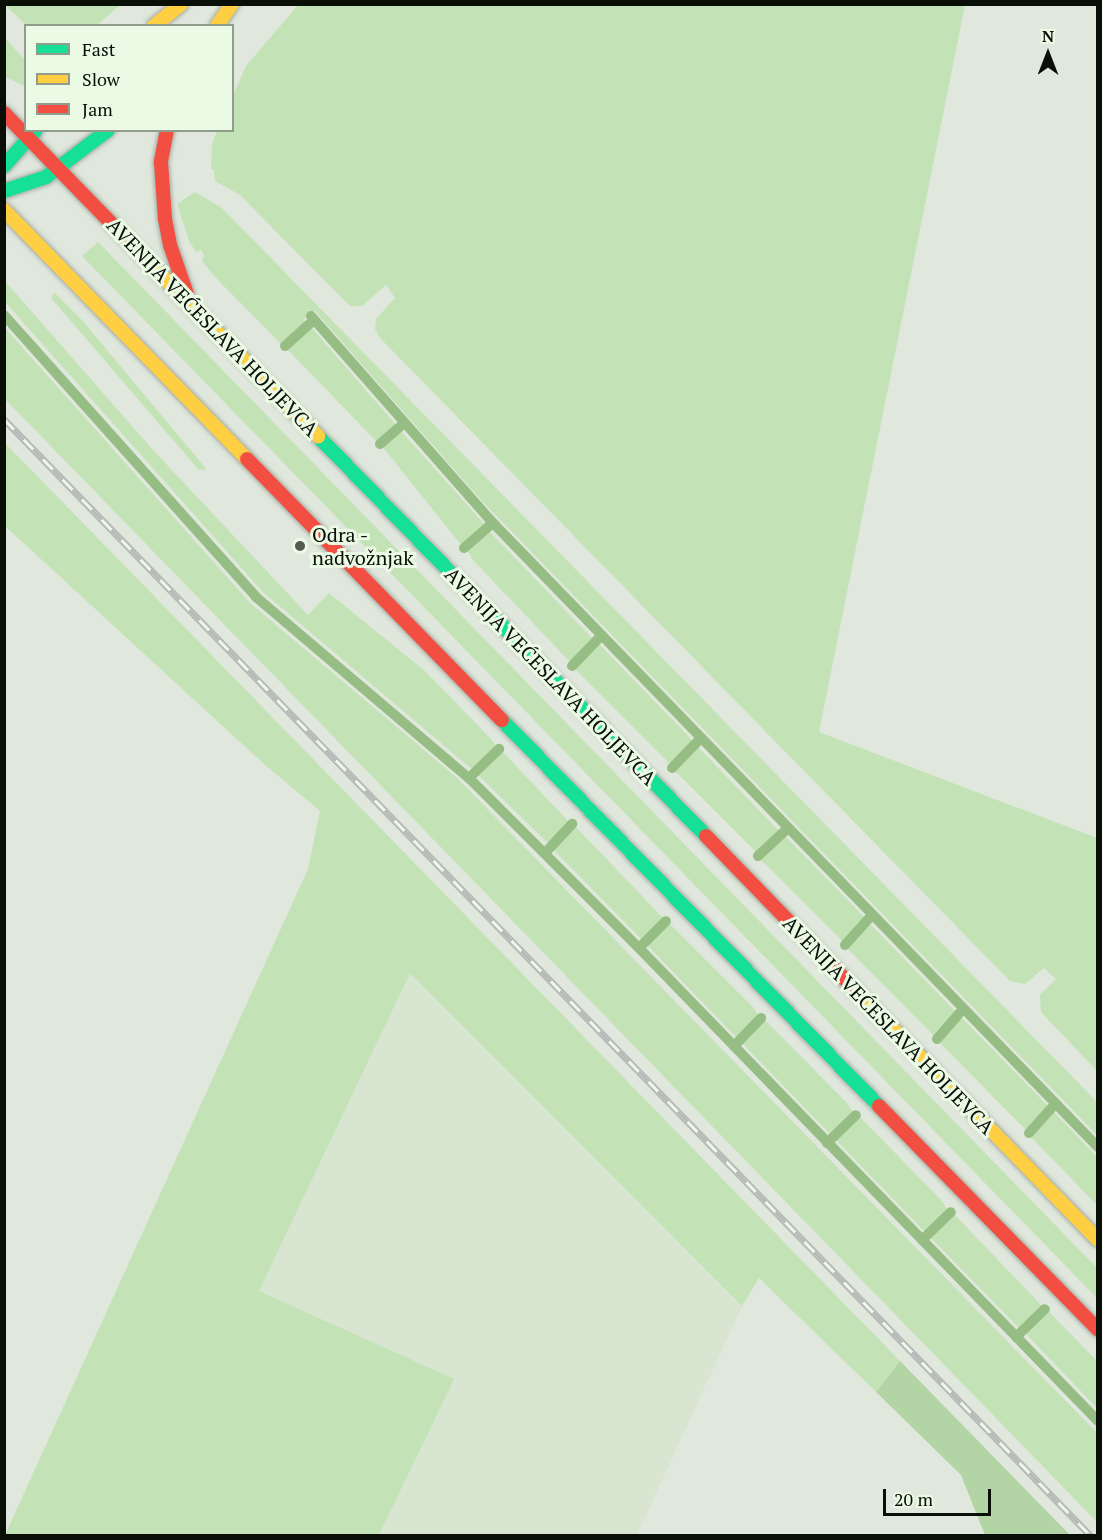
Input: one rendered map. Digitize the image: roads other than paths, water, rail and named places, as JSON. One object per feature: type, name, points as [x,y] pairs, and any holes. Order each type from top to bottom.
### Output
[{"type":"main road","points":[[157,24],[182,4]]},
{"type":"main road","points":[[218,24],[232,4]]},
{"type":"main road","name":"AVENIJA VEĆESLAVA HOLJEVCA","points":[[4,113],[24,128]]},
{"type":"main road","points":[[4,191],[26,186],[58,169],[105,132]]},
{"type":"main road","points":[[166,132],[161,162],[165,219],[170,245],[190,304]]},
{"type":"main road","points":[[4,166],[32,134]]},
{"type":"main road","name":"AVENIJA VEĆESLAVA HOLJEVCA","points":[[32,134],[58,169],[1098,1240]]},
{"type":"main road","points":[[4,210],[1098,1330]]},
{"type":"waterway","points":[[4,315],[256,597],[469,778],[639,948],[1098,1421]]},
{"type":"waterway","points":[[311,316],[493,523],[1098,1147]]},
{"type":"waterway","points":[[285,346],[314,320]]},
{"type":"waterway","points":[[380,444],[404,423]]},
{"type":"waterway","points":[[464,548],[493,523]]},
{"type":"waterway","points":[[572,666],[601,636]]},
{"type":"waterway","points":[[672,768],[701,738]]},
{"type":"waterway","points":[[469,778],[499,749]]},
{"type":"waterway","points":[[545,853],[572,824]]},
{"type":"waterway","points":[[758,856],[787,829]]},
{"type":"waterway","points":[[845,945],[872,915]]},
{"type":"waterway","points":[[639,948],[666,921]]},
{"type":"waterway","points":[[937,1039],[963,1009]]},
{"type":"waterway","points":[[734,1046],[761,1018]]},
{"type":"waterway","points":[[1029,1133],[1055,1104]]},
{"type":"waterway","points":[[827,1143],[856,1115]]},
{"type":"waterway","points":[[922,1240],[951,1212]]},
{"type":"waterway","points":[[1016,1337],[1045,1309]]},
{"type":"railway","points":[[4,419],[1091,1536]]},
{"type":"place","name":"Odra - nadvožnjak","points":[[300,546]]}]
